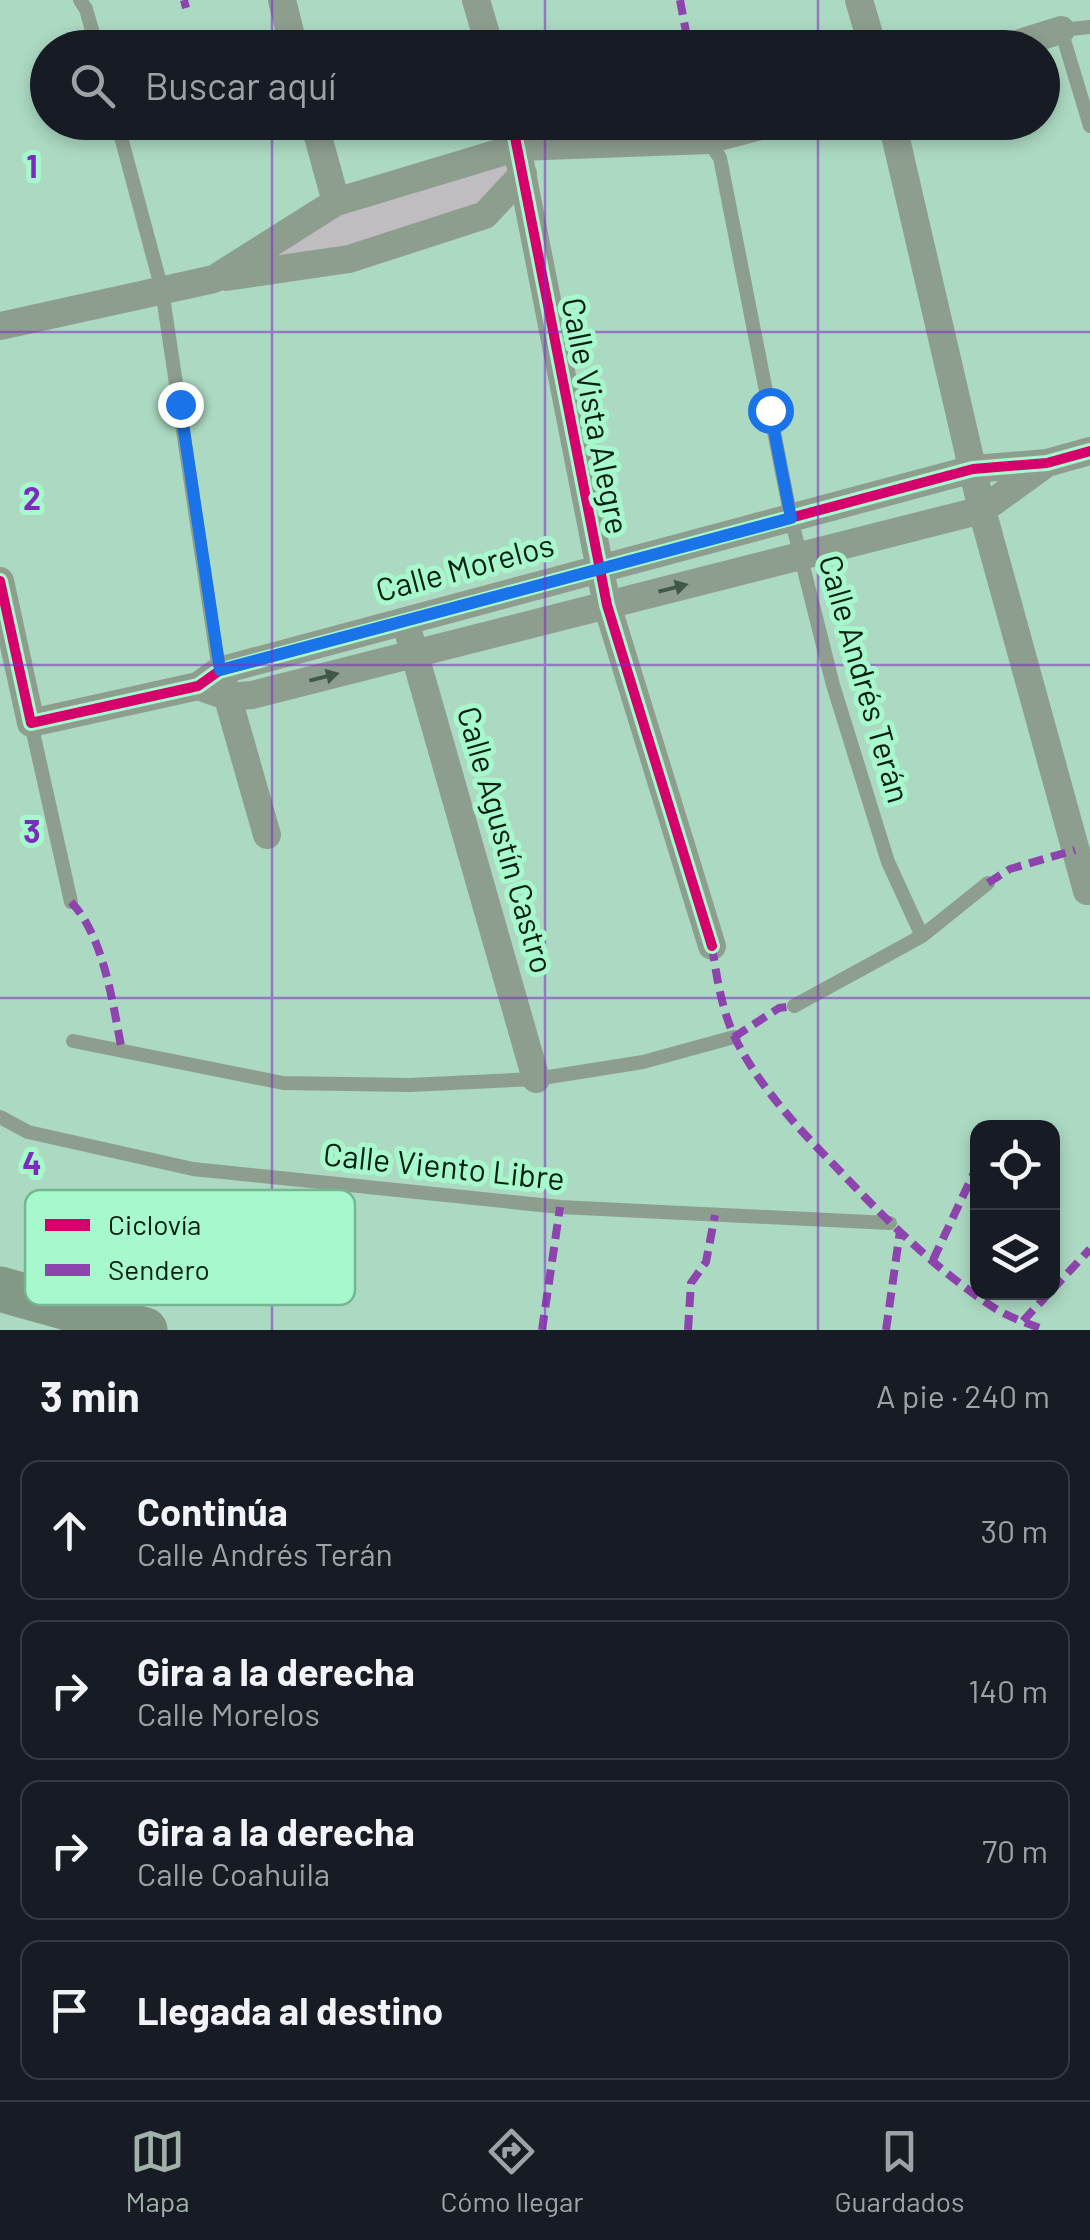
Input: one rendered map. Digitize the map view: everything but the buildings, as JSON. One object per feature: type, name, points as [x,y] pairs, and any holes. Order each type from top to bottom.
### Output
[{"type":"main road","points":[[0,1289],[25,1296]]},
{"type":"main road","points":[[57,1305],[145,1330]]},
{"type":"street","points":[[282,0],[290,30]]},
{"type":"street","points":[[476,0],[485,30]]},
{"type":"street","points":[[859,0],[868,30]]},
{"type":"street","points":[[319,140],[336,202]]},
{"type":"street","points":[[214,279],[336,202],[518,148],[708,140]]},
{"type":"street","points":[[896,140],[982,510],[1087,891]]},
{"type":"street","points":[[0,326],[214,279],[349,259],[485,216],[518,148]]},
{"type":"street","name":"Calle Vista Alegre","points":[[518,148],[599,569],[712,946]]},
{"type":"street","name":"Calle Morelos","points":[[31,724],[215,685],[406,620],[973,469],[1047,463],[1090,451]]},
{"type":"street","name":"Calle Morelos","points":[[215,685],[252,695],[982,510],[1047,463]]},
{"type":"street","points":[[0,580],[31,724]]},
{"type":"street","name":"Calle Agustín Castro","points":[[406,620],[536,1079]]},
{"type":"street","points":[[215,685],[267,835]]},
{"type":"lane","points":[[80,0],[92,30]]},
{"type":"lane","points":[[1090,27],[1061,30],[1090,126]]},
{"type":"lane","points":[[122,140],[162,290],[215,685]]},
{"type":"lane","name":"Calle Andrés Terán","points":[[708,140],[720,158],[791,518],[832,685],[888,862],[922,936]]},
{"type":"lane","points":[[31,724],[71,902]]},
{"type":"lane","points":[[794,1006],[922,936],[988,883]]},
{"type":"lane","points":[[72,1041],[283,1083],[410,1084],[536,1079],[644,1062],[734,1037]]},
{"type":"lane","name":"Calle Viento Libre","points":[[0,1116],[28,1132],[192,1169],[560,1207],[890,1223]]},
{"type":"shaded area","points":[[518,151],[519,172],[482,211],[348,256],[255,264],[337,204]]},
{"type":"marked path","points":[[184,0],[186,8]]},
{"type":"marked path","points":[[680,0],[686,30]]},
{"type":"marked path","points":[[988,883],[1010,869],[1075,850]]},
{"type":"marked path","points":[[71,902],[92,933],[99,952],[122,1051]]},
{"type":"marked path","points":[[712,946],[724,1007],[737,1042],[795,1123],[932,1261],[996,1309],[1045,1330]]},
{"type":"marked path","points":[[734,1037],[779,1008],[794,1006]]},
{"type":"marked path","points":[[933,1260],[970,1181]]},
{"type":"marked path","points":[[542,1330],[560,1207]]},
{"type":"marked path","points":[[688,1330],[691,1283],[706,1262],[715,1215]]},
{"type":"marked path","points":[[886,1330],[900,1231]]},
{"type":"marked path","points":[[1060,1281],[1090,1249]]},
{"type":"marked path","points":[[1023,1321],[1043,1300]]},
{"type":"cycle path","points":[[516,140],[607,605],[712,946]]},
{"type":"cycle path","points":[[0,581],[31,723],[198,686],[219,671],[973,469],[1047,463],[1090,451]]},
{"type":"route","points":[[180,404],[220,670],[791,518],[770,410]]}]
